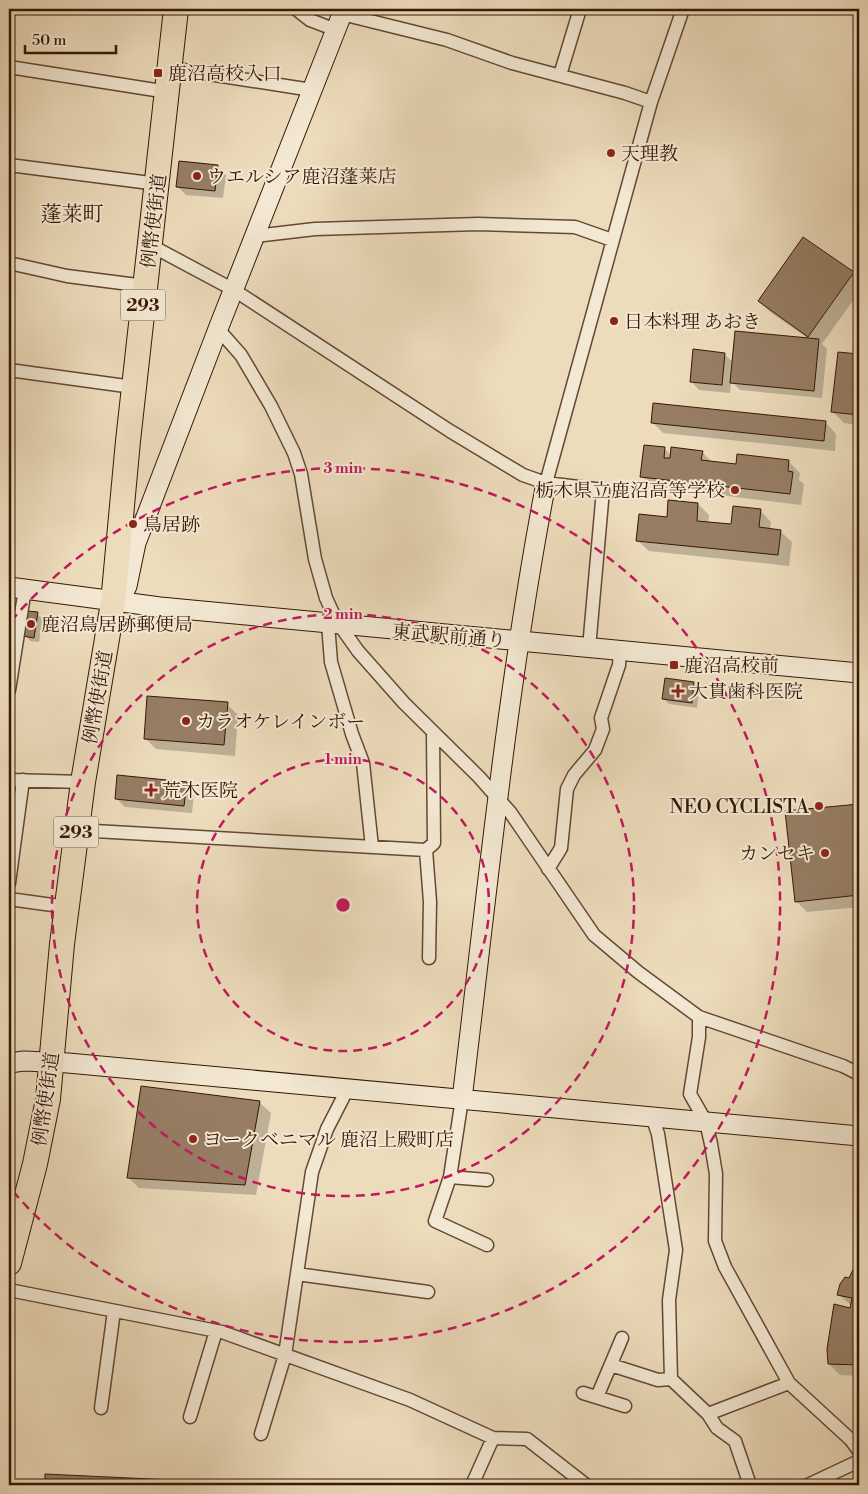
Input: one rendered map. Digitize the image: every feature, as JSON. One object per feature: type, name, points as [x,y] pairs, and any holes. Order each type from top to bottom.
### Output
[{"type":"highway","name":"例幣使街道","points":[[9,1263],[45,1118],[76,830],[113,603],[134,387],[176,9]]},
{"type":"street","points":[[296,9],[310,20],[341,17],[447,40],[512,62],[651,102]]},
{"type":"street","points":[[560,76],[580,9]]},
{"type":"street","points":[[487,1246],[435,1221],[450,1177],[462,1099],[498,799],[520,642],[546,483],[651,102],[683,9]]},
{"type":"street","points":[[113,603],[123,594],[127,586],[136,543],[341,17]]},
{"type":"street","points":[[9,67],[168,92]]},
{"type":"street","points":[[170,68],[312,90]]},
{"type":"street","points":[[9,165],[158,184]]},
{"type":"street","points":[[255,236],[315,229],[478,224],[575,227],[612,240]]},
{"type":"street","points":[[150,244],[234,290],[450,431],[523,475],[546,483],[603,490],[589,648]]},
{"type":"street","points":[[9,263],[67,276],[145,286]]},
{"type":"street","points":[[218,329],[240,355],[271,406],[294,453],[300,474],[317,567],[335,625],[331,662],[352,734],[363,763],[372,848]]},
{"type":"street","points":[[9,370],[134,387]]},
{"type":"street","points":[[9,690],[17,588]]},
{"type":"street","name":"東武駅前通り","points":[[17,588],[113,603],[859,673]]},
{"type":"street","points":[[335,625],[434,734],[479,777],[510,812],[594,935],[638,972],[699,1017],[843,1066],[859,1074]]},
{"type":"street","points":[[548,869],[561,848],[567,788],[574,775],[595,750],[604,729],[601,718],[619,665],[620,651]]},
{"type":"street","points":[[76,830],[426,850],[434,843],[434,734]]},
{"type":"street","points":[[9,780],[83,782]]},
{"type":"street","points":[[9,883],[23,780]]},
{"type":"street","points":[[426,850],[430,902],[429,958]]},
{"type":"street","points":[[9,899],[67,907]]},
{"type":"street","points":[[699,1017],[699,1037],[690,1094],[706,1122],[716,1174],[715,1241],[725,1267],[789,1383],[851,1440],[859,1452]]},
{"type":"street","points":[[9,1063],[52,1062],[859,1136]]},
{"type":"street","points":[[261,1434],[285,1355],[312,1172],[327,1129],[348,1088]]},
{"type":"street","points":[[652,1116],[658,1134],[676,1250],[669,1300],[671,1379],[708,1414],[717,1428],[735,1441],[750,1485]]},
{"type":"street","points":[[450,1177],[487,1180]]},
{"type":"street","points":[[298,1274],[428,1292]]},
{"type":"street","points":[[9,1290],[216,1331],[410,1400],[493,1438],[527,1439],[584,1485]]},
{"type":"street","points":[[100,1408],[114,1311]]},
{"type":"street","points":[[190,1417],[216,1331]]},
{"type":"street","points":[[597,1397],[622,1338]]},
{"type":"street","points":[[611,1365],[658,1380],[671,1379]]},
{"type":"street","points":[[708,1414],[789,1383]]},
{"type":"street","points":[[583,1393],[625,1406]]},
{"type":"street","points":[[472,1485],[493,1438]]},
{"type":"street","points":[[809,1485],[859,1461]]},
{"type":"building","name":"ウエルシア鹿沼蓬莱店","points":[[179,161],[218,165],[215,191],[176,187]]},
{"type":"building","points":[[803,237],[854,272],[808,337],[758,301]]},
{"type":"building","points":[[735,331],[819,339],[814,391],[730,383]]},
{"type":"building","points":[[693,349],[725,353],[722,385],[690,382]]},
{"type":"building","points":[[838,352],[859,354],[859,415],[831,412]]},
{"type":"building","points":[[653,403],[826,421],[824,441],[651,423]]},
{"type":"building","points":[[644,445],[665,447],[664,458],[670,458],[671,447],[703,451],[701,460],[736,464],[737,454],[789,460],[788,471],[793,472],[790,494],[640,477]]},
{"type":"building","points":[[668,500],[698,503],[697,521],[731,524],[733,506],[761,509],[759,527],[781,530],[778,555],[636,541],[639,514],[667,517]]},
{"type":"building","name":"鹿沼鳥居跡郵便局","points":[[27,611],[38,612],[34,638],[23,636]]},
{"type":"building","name":"大貫歯科医院","points":[[665,678],[694,682],[692,703],[662,699]]},
{"type":"building","name":"カラオケレインボー","points":[[147,696],[228,702],[224,745],[144,739]]},
{"type":"building","name":"荒木医院","points":[[117,775],[187,782],[184,806],[115,799]]},
{"type":"building","name":"カンセキ","points":[[859,804],[859,895],[795,902],[785,811]]},
{"type":"building","name":"ヨークベニマル 鹿沼上殿町店","points":[[141,1086],[260,1101],[245,1185],[127,1178]]},
{"type":"building","points":[[854,1268],[859,1269],[859,1365],[828,1364],[827,1349],[834,1304],[850,1308],[852,1298],[837,1295],[840,1284],[845,1277],[849,1278]]},
{"type":"building","points":[[45,1474],[194,1481],[193,1485],[45,1485]]},
{"type":"place","name":"鹿沼高校入口","points":[[158,73]]},
{"type":"place","name":"天理教","points":[[611,153]]},
{"type":"place","name":"ウエルシア鹿沼蓬莱店","points":[[197,176]]},
{"type":"place","name":"日本料理 あおき","points":[[614,321]]},
{"type":"place","name":"栃木県立鹿沼高等学校","points":[[735,490]]},
{"type":"place","name":"鳥居跡","points":[[133,524]]},
{"type":"place","name":"鹿沼鳥居跡郵便局","points":[[31,624]]},
{"type":"place","name":"鹿沼高校前","points":[[674,665]]},
{"type":"place","name":"大貫歯科医院","points":[[678,691]]},
{"type":"place","name":"カラオケレインボー","points":[[186,721]]},
{"type":"place","name":"荒木医院","points":[[151,790]]},
{"type":"place","name":"NEO CYCLISTA","points":[[819,806]]},
{"type":"place","name":"カンセキ","points":[[825,853]]},
{"type":"place","name":"ヨークベニマル 鹿沼上殿町店","points":[[193,1139]]},
{"type":"district","name":"蓬莱町","points":[[72,214]]}]
